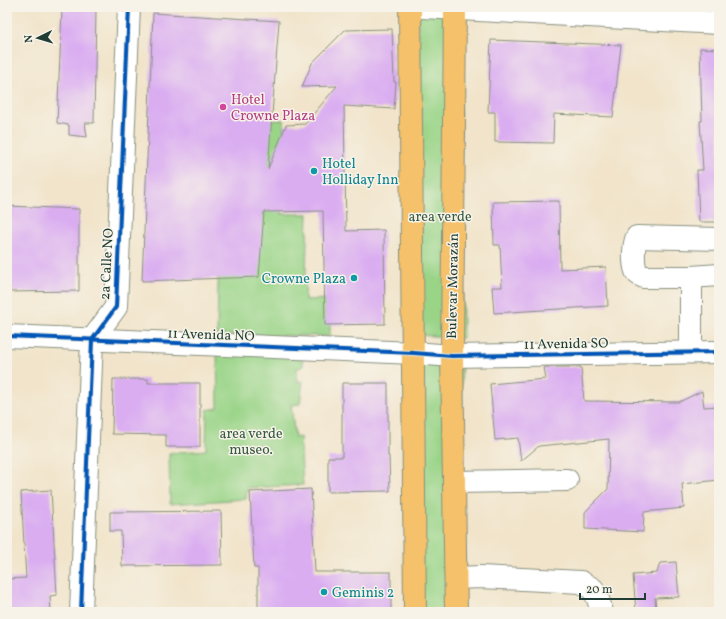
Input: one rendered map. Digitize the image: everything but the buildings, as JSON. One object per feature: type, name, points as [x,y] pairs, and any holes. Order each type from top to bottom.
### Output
[{"type":"main road","points":[[410,7],[415,612]]},
{"type":"main road","name":"Bulevar Morazán","points":[[455,8],[452,356],[456,612]]},
{"type":"street","name":"2a Calle NO","points":[[92,340],[116,307],[129,7]]},
{"type":"street","points":[[422,7],[719,23]]},
{"type":"street","points":[[719,239],[637,237],[634,247],[636,271],[639,275],[644,277],[691,277],[719,275]]},
{"type":"street","points":[[691,277],[691,351]]},
{"type":"street","name":"11 Avenida NO","points":[[7,336],[414,353]]},
{"type":"street","points":[[81,612],[92,340]]},
{"type":"street","name":"11 Avenida SO","points":[[414,353],[452,356],[691,351],[719,352]]},
{"type":"street","points":[[454,482],[567,480]]},
{"type":"street","points":[[456,578],[481,577],[581,582],[593,589],[598,598],[602,612]]},
{"type":"green space","name":"area verde","points":[[418,11],[459,14],[463,338],[419,335]]},
{"type":"green space","points":[[284,120],[282,214],[308,214],[305,300],[330,299],[330,336],[217,335],[220,179],[259,121]]},
{"type":"green space","name":"area verde museo.","points":[[217,351],[302,351],[303,367],[297,368],[298,382],[303,381],[300,404],[291,405],[295,438],[300,437],[303,485],[247,488],[246,499],[170,504],[169,453],[206,450],[207,410],[218,408]]},
{"type":"green space","points":[[420,354],[462,358],[457,612],[418,612]]},
{"type":"cycle path","points":[[81,612],[92,340],[116,307],[129,7]]},
{"type":"cycle path","points":[[7,336],[414,353],[452,356],[719,352]]},
{"type":"place","name":"Hotel Crowne Plaza","points":[[223,107]]},
{"type":"place","name":"Hotel Holliday Inn","points":[[314,171]]},
{"type":"place","name":"Crowne Plaza","points":[[354,278]]},
{"type":"place","name":"Geminis 2","points":[[324,592]]}]
